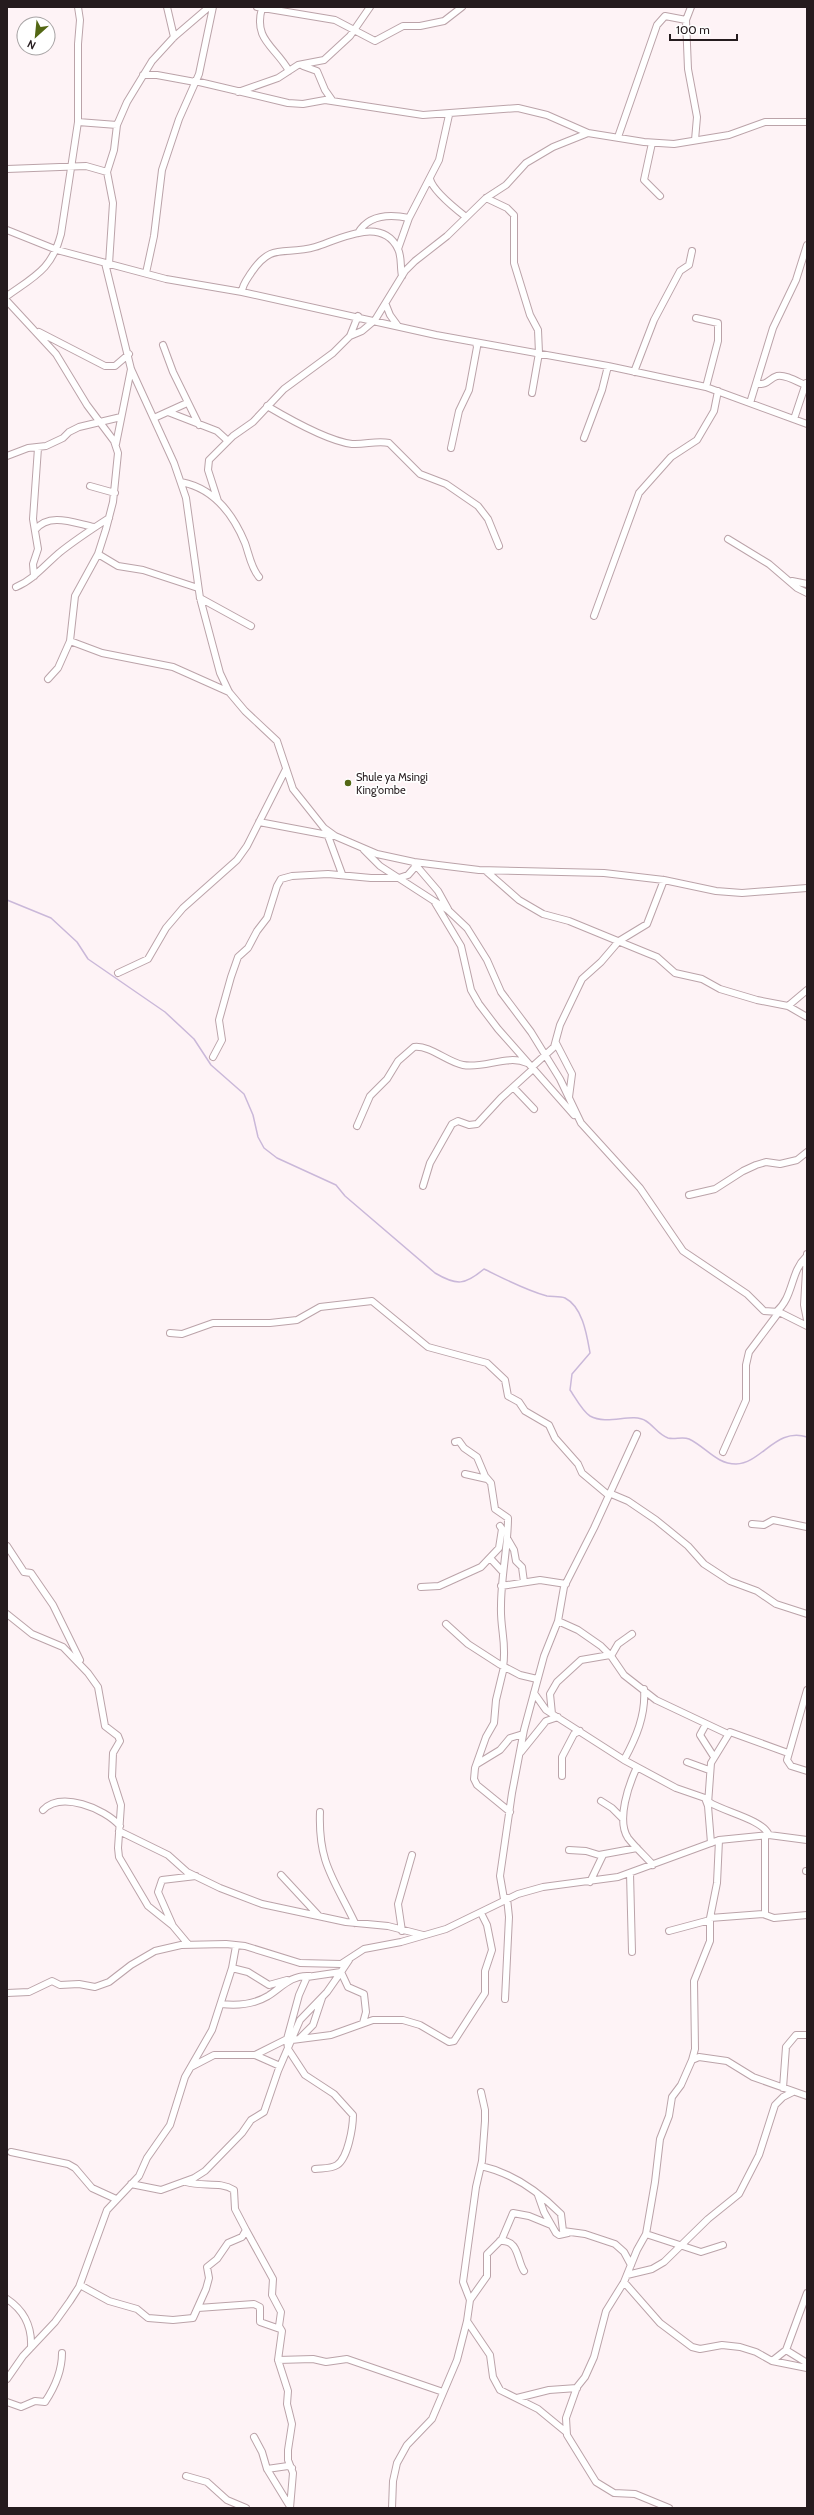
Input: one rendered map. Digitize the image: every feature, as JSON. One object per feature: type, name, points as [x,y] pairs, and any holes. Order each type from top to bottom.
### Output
[{"type":"street","points":[[167,7],[174,37]]},
{"type":"street","points":[[210,7],[174,37],[143,75],[127,102],[117,125],[114,150],[107,172],[113,204],[107,264],[129,354],[131,369],[154,418],[181,482],[188,508],[200,598],[220,673],[229,692],[245,711],[277,741],[286,769],[297,795],[324,828],[335,836],[362,849],[414,864],[486,871],[604,873],[664,880],[726,892],[776,892],[807,888]]},
{"type":"street","points":[[146,273],[154,236],[162,170],[204,56],[213,7]]},
{"type":"street","points":[[289,71],[262,34],[258,23],[259,7],[310,14],[335,20],[368,38],[377,40],[403,26],[420,26],[444,21],[462,7]]},
{"type":"street","points":[[310,14],[312,7]]},
{"type":"street","points":[[238,92],[278,78],[296,66],[324,60],[346,41],[370,7]]},
{"type":"street","points":[[691,7],[686,20],[688,69],[697,117],[695,140]]},
{"type":"street","points":[[7,296],[46,267],[57,250],[66,208],[70,167],[78,122],[80,9]]},
{"type":"street","points":[[618,138],[657,26],[665,16],[686,20]]},
{"type":"street","points":[[296,66],[312,68],[317,71],[325,90],[332,100]]},
{"type":"street","points":[[143,75],[158,75],[195,81],[288,103],[332,100],[404,114],[449,115],[518,108],[547,115],[588,133],[652,143],[674,144],[729,135],[765,122],[807,122]]},
{"type":"street","points":[[398,249],[409,218],[439,160],[449,115]]},
{"type":"street","points":[[78,122],[117,125]]},
{"type":"street","points":[[218,501],[208,470],[208,462],[228,441],[253,422],[267,406],[293,382],[324,361],[350,336],[362,331],[376,320],[402,276],[415,261],[433,248],[486,198],[506,184],[531,159],[588,133]]},
{"type":"street","points":[[652,143],[644,180],[660,196]]},
{"type":"street","points":[[7,169],[91,167],[107,172]]},
{"type":"street","points":[[430,179],[433,186],[446,200],[466,217]]},
{"type":"street","points":[[486,198],[507,208],[514,215],[514,263],[530,315],[538,330],[539,353],[532,393]]},
{"type":"street","points":[[358,233],[361,227],[376,217],[391,215],[409,218]]},
{"type":"street","points":[[7,230],[57,250],[146,273],[358,316],[476,343],[608,366],[706,387],[807,424]]},
{"type":"street","points":[[242,292],[242,287],[254,268],[271,252],[314,248],[336,238],[358,233],[370,232],[380,234],[392,240],[398,249],[402,276]]},
{"type":"street","points":[[750,402],[773,328],[796,280],[807,245]]},
{"type":"street","points":[[634,372],[654,320],[680,271],[689,265],[692,251]]},
{"type":"street","points":[[7,301],[36,330],[56,354],[87,405],[100,420],[116,444],[118,453],[115,493],[98,554],[75,596],[70,641],[58,668],[48,679]]},
{"type":"street","points":[[386,305],[390,315],[398,326]]},
{"type":"street","points":[[350,336],[358,316]]},
{"type":"street","points":[[696,318],[718,323],[718,341],[706,387]]},
{"type":"street","points":[[36,330],[105,366],[115,366],[129,354]]},
{"type":"street","points":[[451,448],[459,411],[471,382],[477,347],[476,343]]},
{"type":"street","points":[[163,345],[187,403],[199,425]]},
{"type":"street","points":[[584,438],[602,390],[608,366]]},
{"type":"street","points":[[116,444],[131,369]]},
{"type":"street","points":[[756,384],[766,384],[773,378],[782,376],[806,383],[794,419]]},
{"type":"street","points":[[594,616],[639,493],[672,457],[697,440],[714,411],[718,391]]},
{"type":"street","points":[[154,418],[187,403]]},
{"type":"street","points":[[267,406],[318,432],[339,440],[355,444],[389,443],[420,474],[446,484],[478,506],[488,519],[499,546]]},
{"type":"street","points":[[168,412],[217,431],[228,441]]},
{"type":"street","points":[[7,456],[28,448],[38,448],[63,438],[73,430],[100,420],[121,417]]},
{"type":"street","points":[[34,576],[33,564],[38,549],[33,519],[38,448]]},
{"type":"street","points":[[181,482],[199,486],[218,501],[239,528],[259,578]]},
{"type":"street","points":[[90,486],[115,493]]},
{"type":"street","points":[[16,587],[34,576],[94,527],[109,518]]},
{"type":"street","points":[[35,530],[42,523],[55,519],[94,527]]},
{"type":"street","points":[[728,539],[769,564],[790,581],[807,592]]},
{"type":"street","points":[[98,554],[118,566],[143,570],[198,588]]},
{"type":"street","points":[[790,581],[807,584]]},
{"type":"street","points":[[200,598],[251,626]]},
{"type":"street","points":[[70,641],[102,653],[173,666],[229,692]]},
{"type":"street","points":[[118,973],[148,959],[166,928],[183,908],[237,860],[247,846],[286,769]]},
{"type":"street","points":[[258,822],[328,836],[335,836]]},
{"type":"street","points":[[328,836],[342,874]]},
{"type":"street","points":[[362,849],[380,866],[448,910],[472,934],[487,960],[501,992],[546,1056],[581,1123]]},
{"type":"street","points":[[213,1057],[222,1040],[219,1020],[230,977],[238,957],[248,948],[257,931],[267,918],[279,882],[292,876],[342,874],[371,878],[400,878],[408,875],[414,864]]},
{"type":"street","points":[[414,864],[438,891],[448,910]]},
{"type":"street","points":[[486,871],[519,900],[543,914],[619,941],[657,957],[675,973],[702,979],[720,989],[757,1000],[788,1006],[807,1017]]},
{"type":"street","points":[[422,1186],[430,1163],[452,1124],[458,1121],[469,1125],[477,1124],[503,1095],[514,1088],[532,1066],[546,1056],[556,1043],[560,1025],[582,979],[601,962],[619,941],[647,924],[664,880]]},
{"type":"street","points":[[434,901],[461,946],[474,996],[494,1025],[640,1188],[683,1251],[747,1294],[764,1311],[777,1312],[807,1326]]},
{"type":"street","points":[[788,1006],[807,990]]},
{"type":"street","points":[[556,1043],[572,1074],[569,1098]]},
{"type":"street","points":[[357,1126],[370,1096],[387,1079],[398,1060],[414,1047],[422,1048],[462,1065],[480,1066],[518,1061],[532,1066]]},
{"type":"street","points":[[514,1088],[534,1109]]},
{"type":"street","points":[[689,1195],[715,1189],[756,1165],[772,1162],[780,1164],[797,1160],[807,1152]]},
{"type":"street","points":[[723,1452],[746,1400],[746,1365],[749,1352],[786,1301],[798,1266],[807,1256]]},
{"type":"street","points":[[807,1256],[804,1305],[807,1320]]},
{"type":"street","points":[[170,1333],[182,1334],[214,1323],[270,1323],[297,1320],[320,1307],[372,1300],[428,1347],[487,1363],[505,1380],[508,1396],[519,1402],[525,1411],[549,1425],[555,1438],[578,1464],[582,1473],[608,1494],[628,1501],[656,1520],[688,1546],[704,1564],[730,1581],[757,1591],[776,1604],[807,1614]]},
{"type":"street","points":[[505,1999],[509,1917],[500,1876],[523,1734],[544,1656],[558,1621],[566,1584],[637,1434]]},
{"type":"street","points":[[454,1442],[459,1441],[464,1448],[477,1457],[493,1492],[495,1509],[508,1518],[501,1586],[501,1614],[506,1650],[498,1689],[494,1722],[476,1765],[474,1779],[477,1785],[510,1812]]},
{"type":"street","points":[[465,1474],[487,1479]]},
{"type":"street","points":[[752,1524],[764,1525],[773,1520],[807,1527]]},
{"type":"street","points":[[421,1588],[439,1586],[458,1576],[468,1575],[490,1558],[500,1545],[502,1529],[500,1526]]},
{"type":"street","points":[[507,1537],[514,1550],[516,1561],[522,1567],[524,1582]]},
{"type":"street","points":[[7,1546],[24,1572],[31,1573],[53,1605],[84,1669]]},
{"type":"street","points":[[490,1558],[502,1571]]},
{"type":"street","points":[[501,1586],[540,1580],[566,1584]]},
{"type":"street","points":[[7,1614],[32,1634],[60,1644],[84,1669],[98,1687],[105,1726],[118,1736],[120,1741],[112,1755],[112,1777],[121,1804],[119,1858],[130,1873],[139,1894],[148,1906],[173,1926],[188,1944]]},
{"type":"street","points":[[558,1621],[584,1634],[610,1656],[624,1674],[661,1704],[728,1734]]},
{"type":"street","points":[[446,1624],[468,1644],[503,1667],[520,1675],[537,1679]]},
{"type":"street","points":[[552,1714],[550,1694],[557,1682],[581,1660],[610,1656],[618,1644],[632,1634]]},
{"type":"street","points":[[624,1760],[640,1725],[645,1700],[644,1689]]},
{"type":"street","points":[[807,1690],[787,1760],[791,1766],[807,1771]]},
{"type":"street","points":[[534,1693],[540,1704],[552,1714],[636,1767],[676,1788],[701,1796],[708,1803],[725,1811],[761,1825],[767,1835],[765,1914]]},
{"type":"street","points":[[520,1753],[546,1721],[558,1717]]},
{"type":"street","points":[[706,1724],[700,1735],[714,1757]]},
{"type":"street","points":[[562,1776],[562,1757],[574,1734],[580,1731]]},
{"type":"street","points":[[711,1843],[708,1803],[709,1770],[714,1757],[728,1734],[733,1732],[743,1735],[788,1753]]},
{"type":"street","points":[[476,1765],[500,1750],[510,1738],[523,1734]]},
{"type":"street","points":[[687,1762],[709,1770]]},
{"type":"street","points":[[636,1767],[626,1794],[624,1819],[625,1832],[637,1848],[653,1865]]},
{"type":"street","points":[[601,1801],[612,1808],[624,1819]]},
{"type":"street","points":[[43,1810],[50,1804],[78,1802],[111,1818],[119,1829],[168,1855],[178,1866],[196,1876],[262,1904],[355,1923],[388,1926],[425,1936]]},
{"type":"street","points":[[320,1812],[320,1834],[323,1858],[355,1923]]},
{"type":"street","points":[[7,1993],[29,1992],[52,1981],[60,1985],[79,1984],[95,1987],[109,1982],[131,1965],[155,1951],[188,1944],[246,1946],[300,1962],[336,1964],[349,1960],[364,1949],[425,1936],[462,1922],[505,1899],[543,1887],[590,1882],[630,1873],[718,1840],[767,1835],[806,1839]]},
{"type":"street","points":[[566,2432],[568,2410],[577,2388],[592,2361],[606,2311],[624,2282],[646,2234],[655,2182],[660,2139],[669,2116],[672,2097],[681,2085],[695,2049],[694,1981],[709,1946],[710,1919],[717,1883],[718,1840]]},
{"type":"street","points":[[569,1850],[603,1855],[637,1848]]},
{"type":"street","points":[[402,1931],[398,1904],[412,1855]]},
{"type":"street","points":[[590,1882],[603,1855]]},
{"type":"street","points":[[630,1873],[632,1952]]},
{"type":"street","points":[[281,1875],[320,1916]]},
{"type":"street","points":[[173,1926],[158,1892],[162,1880],[196,1876]]},
{"type":"street","points":[[293,2039],[342,2032],[373,2020],[411,2021],[430,2029],[449,2042],[454,2041],[485,1993],[485,1971],[492,1950],[487,1925],[481,1913]]},
{"type":"street","points":[[669,1931],[710,1919],[765,1914],[774,1918],[807,1915]]},
{"type":"street","points":[[7,2379],[31,2347],[55,2322],[80,2285],[107,2210],[139,2176],[147,2158],[170,2125],[190,2068],[205,2043],[221,2004],[232,1968],[236,1946]]},
{"type":"street","points":[[131,2184],[156,2190],[170,2188],[186,2182],[205,2171],[242,2133],[251,2120],[264,2112],[280,2066],[300,2020],[323,1997],[349,1960]]},
{"type":"street","points":[[232,1968],[248,1972],[269,1985],[309,1976],[341,1972]]},
{"type":"street","points":[[341,1972],[348,1987],[364,1994],[366,2012],[363,2023]]},
{"type":"street","points":[[293,2039],[299,1995],[309,1976]]},
{"type":"street","points":[[221,2004],[235,2006],[249,2004],[268,1996],[291,1980]]},
{"type":"street","points":[[190,2068],[214,2055],[255,2055],[293,2039],[312,2025],[323,1997]]},
{"type":"street","points":[[783,2088],[788,2044],[796,2035],[807,2035]]},
{"type":"street","points":[[288,2049],[305,2076],[334,2094],[353,2115],[344,2159],[332,2168],[315,2169]]},
{"type":"street","points":[[255,2055],[280,2066]]},
{"type":"street","points":[[692,2060],[699,2057],[727,2061],[748,2074],[807,2096]]},
{"type":"street","points":[[392,2508],[393,2481],[400,2456],[407,2445],[429,2425],[457,2360],[467,2321],[470,2300],[464,2282],[476,2187],[481,2166],[485,2110],[481,2092]]},
{"type":"street","points":[[627,2275],[640,2273],[660,2265],[708,2219],[739,2194],[759,2156],[775,2104],[783,2097],[793,2092]]},
{"type":"street","points":[[11,2152],[68,2164],[75,2168],[92,2188],[116,2199]]},
{"type":"street","points":[[481,2166],[510,2175],[538,2194],[561,2214],[563,2231],[585,2234],[615,2244],[624,2252],[631,2265]]},
{"type":"street","points":[[186,2182],[200,2186],[226,2185],[234,2190],[235,2209],[273,2277],[272,2295],[280,2312],[280,2329],[282,2334],[278,2360],[288,2391],[292,2428],[287,2457],[294,2473],[290,2506]]},
{"type":"street","points":[[538,2194],[551,2225],[558,2234],[570,2232]]},
{"type":"street","points":[[470,2300],[487,2276],[487,2254],[500,2241],[513,2213],[529,2216],[551,2225]]},
{"type":"street","points":[[80,2285],[109,2302],[137,2309],[152,2319],[191,2319],[198,2308],[209,2281],[207,2268],[217,2259],[228,2243],[242,2237],[246,2230]]},
{"type":"street","points":[[646,2234],[680,2246],[704,2252],[723,2244]]},
{"type":"street","points":[[500,2241],[507,2241],[512,2244],[518,2254],[524,2271]]},
{"type":"street","points":[[624,2282],[660,2323],[692,2347],[700,2349],[722,2345],[740,2347],[756,2352],[772,2361],[807,2368]]},
{"type":"street","points":[[772,2361],[786,2350],[807,2292]]},
{"type":"street","points":[[7,2299],[19,2309],[31,2328],[31,2347]]},
{"type":"street","points":[[198,2308],[254,2304],[260,2307],[260,2322],[280,2329]]},
{"type":"street","points":[[467,2321],[490,2355],[496,2385],[504,2393],[538,2409],[566,2432],[592,2477],[602,2487],[614,2493],[635,2494],[668,2508]]},
{"type":"street","points":[[786,2350],[807,2362]]},
{"type":"street","points":[[7,2402],[21,2406],[35,2401],[45,2402],[55,2380],[61,2373],[62,2353]]},
{"type":"street","points":[[278,2360],[304,2358],[326,2362],[347,2359],[443,2392]]},
{"type":"street","points":[[515,2399],[549,2390],[577,2388]]},
{"type":"street","points":[[254,2437],[262,2452],[267,2469],[290,2506]]},
{"type":"street","points":[[267,2469],[288,2466],[292,2468]]},
{"type":"street","points":[[186,2476],[201,2478],[212,2485],[227,2500],[246,2508]]},
{"type":"waterway","points":[[7,900],[51,918],[77,942],[88,959],[165,1012],[194,1039],[211,1065],[244,1094],[253,1115],[258,1137],[264,1148],[277,1158],[336,1185],[345,1196],[435,1273],[449,1280],[461,1282],[466,1281],[484,1269],[531,1291],[547,1296],[563,1297],[571,1302],[576,1308],[583,1322],[590,1353],[572,1374],[570,1390],[587,1414],[597,1419],[604,1420],[634,1418],[646,1421],[665,1437],[689,1439],[717,1458],[736,1464],[754,1458],[786,1437],[796,1435],[807,1437]]},
{"type":"place","name":"Shule ya Msingi King'ombe","points":[[348,783]]}]
